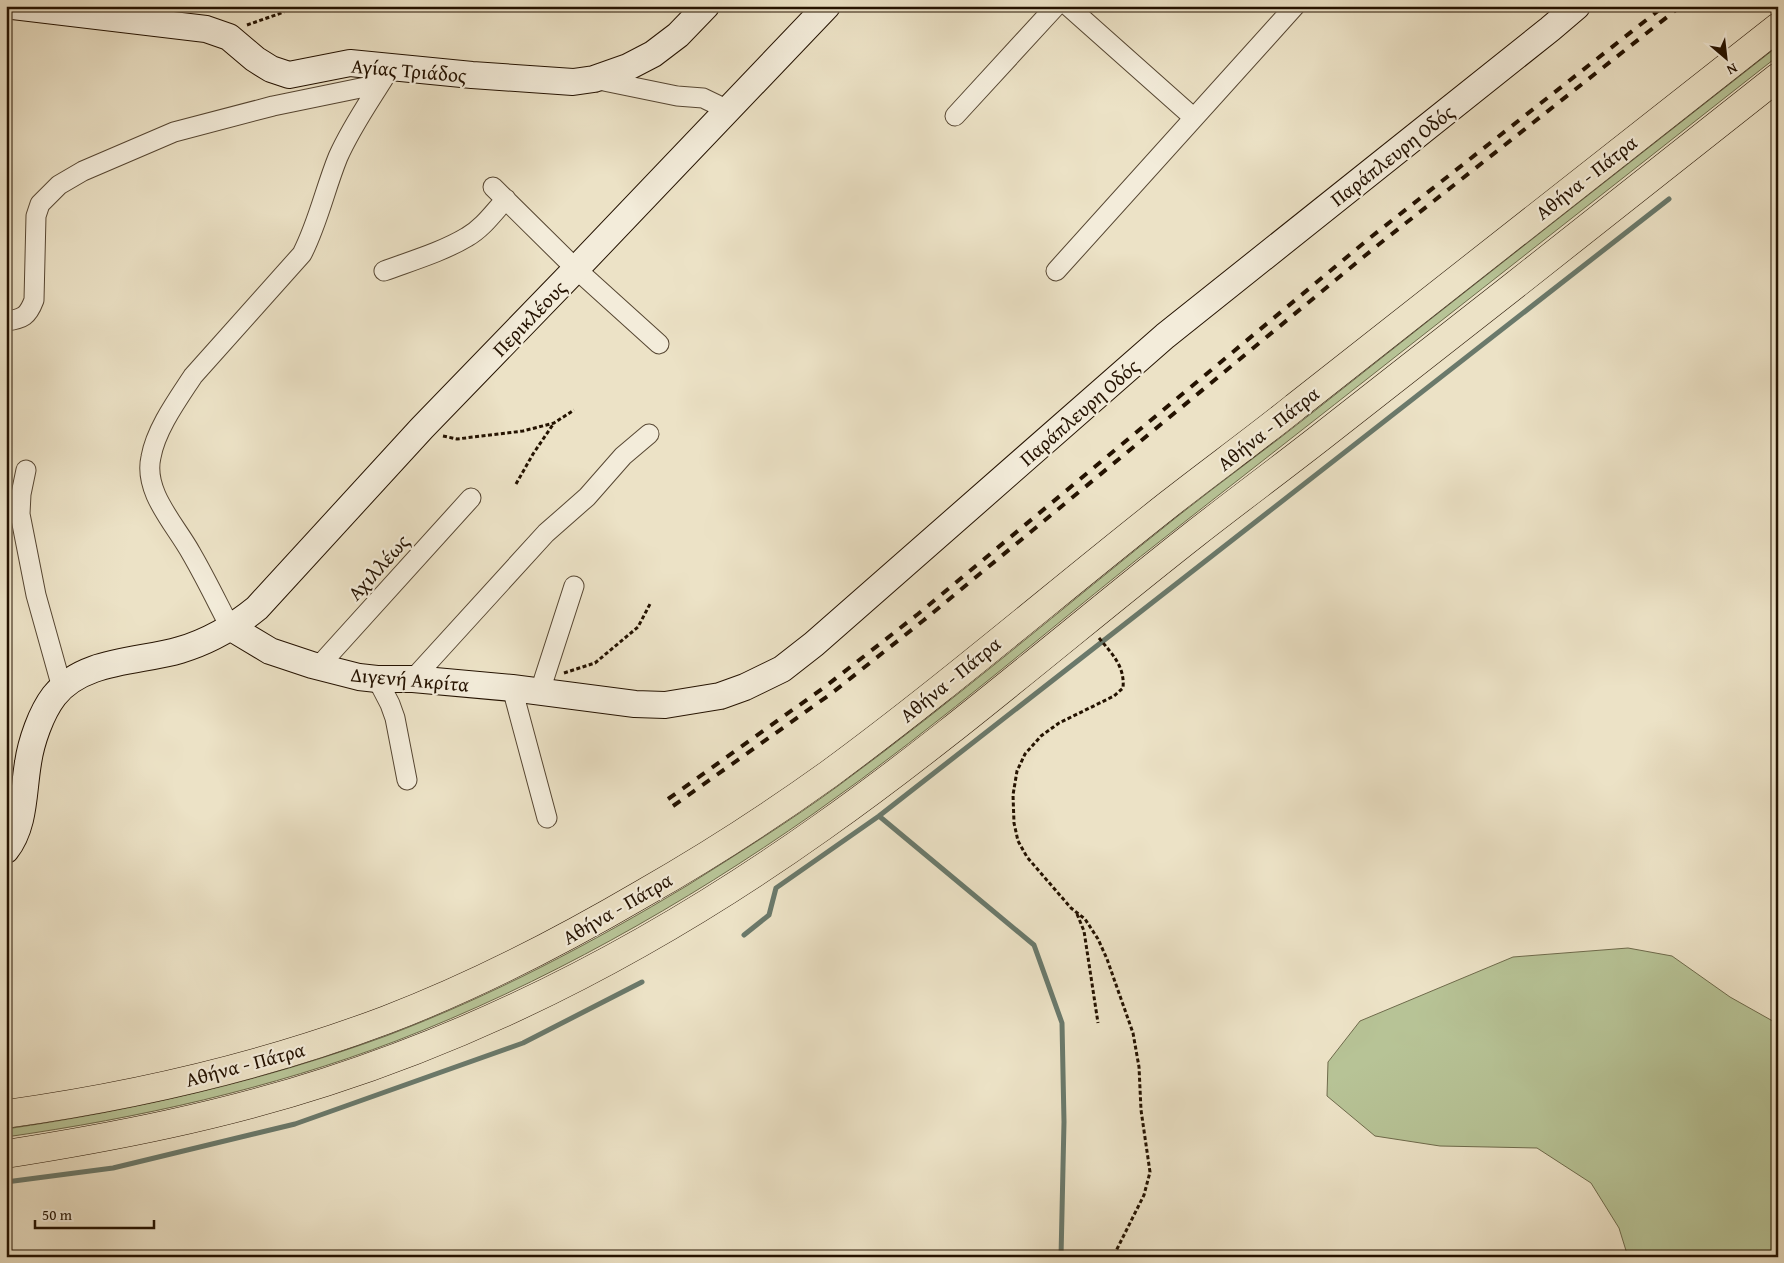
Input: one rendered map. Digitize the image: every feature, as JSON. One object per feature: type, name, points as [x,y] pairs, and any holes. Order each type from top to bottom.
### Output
[{"type":"highway","name":"Αθήνα - Πάτρα","points":[[6,1114],[119,1095],[196,1078],[309,1046],[384,1020],[455,991],[527,958],[597,921],[700,860],[797,796],[891,727],[1171,502],[1296,406],[1778,26]]},
{"type":"highway","name":"Αθήνα - Πάτρα","points":[[6,1154],[102,1138],[205,1116],[321,1084],[394,1058],[470,1028],[543,994],[650,936],[718,895],[820,828],[916,758],[1196,533],[1778,77]]},
{"type":"main road","name":"Αγίας Τριάδος","points":[[13,6],[206,30],[229,37],[254,59],[271,69],[289,75],[344,63],[358,63],[385,76],[547,82],[573,82],[594,79],[628,67],[653,54],[678,35],[706,6]]},
{"type":"main road","name":"Περικλέους","points":[[230,627],[245,618],[256,608],[422,428],[827,6]]},
{"type":"main road","name":"Παράπλευρη Οδός","points":[[542,684],[635,704],[664,705],[720,696],[745,687],[782,668],[814,644],[1165,336],[1577,6]]},
{"type":"main road","name":"Διγενή Ακρίτα","points":[[230,627],[270,651],[318,667],[359,677],[413,679],[512,688],[542,684]]},
{"type":"main road","points":[[6,850],[13,841],[19,823],[28,760],[36,733],[54,697],[62,688],[74,679],[98,668],[180,650],[197,644],[230,627]]},
{"type":"street","points":[[955,116],[1056,6]]},
{"type":"street","points":[[1068,6],[1194,118]]},
{"type":"street","points":[[1056,271],[1295,6]]},
{"type":"street","points":[[6,321],[19,319],[31,308],[34,300],[36,216],[40,204],[59,185],[83,171],[174,132],[385,76]]},
{"type":"street","points":[[230,627],[190,550],[161,505],[153,486],[150,472],[150,457],[156,439],[193,376],[302,254],[311,237],[346,139],[385,76]]},
{"type":"street","points":[[594,79],[677,96],[703,98],[728,110]]},
{"type":"street","points":[[384,271],[467,237],[483,224],[500,193],[576,269],[659,344]]},
{"type":"street","points":[[413,679],[546,533],[587,497],[623,456],[649,434]]},
{"type":"street","points":[[26,470],[21,494],[20,514],[36,595],[62,688]]},
{"type":"street","name":"Αχιλλέως","points":[[318,667],[471,498]]},
{"type":"street","points":[[542,684],[574,586]]},
{"type":"street","points":[[377,679],[395,718],[407,780]]},
{"type":"street","points":[[512,688],[547,818]]},
{"type":"path","points":[[229,37],[251,23],[284,12]]},
{"type":"path","points":[[422,428],[457,439],[523,431],[554,423],[574,410]]},
{"type":"path","points":[[516,484],[554,423]]},
{"type":"path","points":[[542,684],[596,663],[638,626],[650,604]]},
{"type":"path","points":[[1099,638],[1120,664],[1124,677],[1123,688],[1114,696],[1059,723],[1041,736],[1025,754],[1017,771],[1013,795],[1014,823],[1018,841],[1028,857],[1076,912],[1085,919],[1098,939],[1107,959],[1132,1033],[1139,1067],[1140,1110],[1150,1172],[1144,1195],[1113,1257]]},
{"type":"path","points":[[1076,912],[1084,931],[1098,1023]]},
{"type":"green space","points":[[1778,46],[1778,56],[1140,557],[909,743],[813,814],[714,880],[663,911],[558,968],[451,1019],[396,1041],[301,1074],[204,1100],[105,1121],[6,1137],[6,1129],[103,1113],[199,1092],[293,1067],[386,1036],[464,1004],[541,967],[688,885],[801,812],[882,753],[967,687],[1178,516]]},
{"type":"green space","points":[[1628,948],[1672,956],[1730,997],[1778,1024],[1778,1257],[1628,1257],[1619,1228],[1591,1183],[1537,1148],[1440,1146],[1375,1136],[1327,1096],[1328,1062],[1360,1021],[1513,957]]},
{"type":"waterway","points":[[744,935],[769,915],[776,888],[879,816],[1669,199]]},
{"type":"waterway","points":[[879,816],[1034,945],[1062,1023],[1064,1122],[1061,1257]]},
{"type":"waterway","points":[[6,1182],[113,1168],[295,1124],[523,1043],[642,982]]},
{"type":"railway","points":[[668,799],[826,686],[918,614],[1371,237],[1664,6]]},
{"type":"railway","points":[[673,806],[832,693],[924,620],[1378,245],[1681,6]]}]
